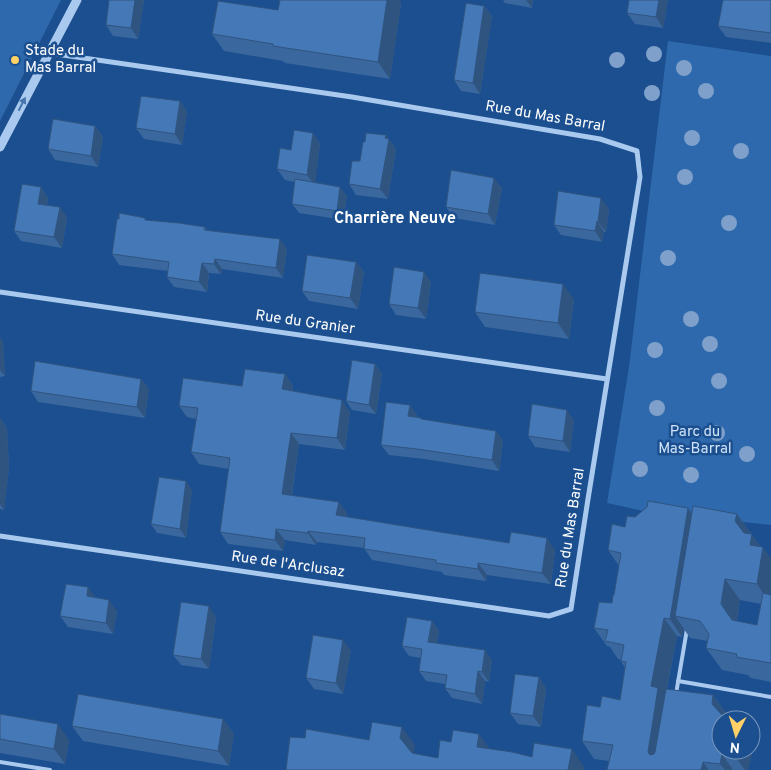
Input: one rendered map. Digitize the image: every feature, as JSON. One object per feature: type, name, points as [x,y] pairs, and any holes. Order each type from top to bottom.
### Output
[{"type":"street","points":[[0,147],[77,0]]},
{"type":"street","name":"Rue du Mas Barral","points":[[48,53],[352,97],[600,139],[637,151],[640,177],[571,609]]},
{"type":"street","name":"Rue du Granier","points":[[0,292],[607,379]]},
{"type":"street","name":"Rue de l'Arclusaz","points":[[0,536],[549,616],[571,609]]},
{"type":"lane","points":[[675,701],[688,624]]},
{"type":"lane","points":[[678,682],[771,698]]},
{"type":"lane","points":[[0,762],[50,770]]},
{"type":"green space","name":"Stade du Mas Barral","points":[[0,0],[61,0],[0,121]]},
{"type":"green space","name":"Parc du Mas-Barral","points":[[668,41],[771,56],[771,525],[648,512],[607,503],[629,367]]},
{"type":"building","points":[[109,0],[135,0],[131,28],[106,25]]},
{"type":"building","points":[[280,0],[387,0],[378,62],[273,46],[273,44],[212,34],[218,1],[278,10]]},
{"type":"building","points":[[629,0],[659,0],[656,17],[627,13]]},
{"type":"building","points":[[723,0],[771,0],[771,33],[718,26]]},
{"type":"building","points":[[466,3],[484,6],[473,83],[454,80]]},
{"type":"building","points":[[141,96],[180,101],[175,134],[136,128]]},
{"type":"building","points":[[53,119],[95,126],[91,156],[48,149]]},
{"type":"building","points":[[294,130],[313,133],[307,175],[277,169],[280,148],[291,150]]},
{"type":"building","points":[[366,133],[386,135],[385,138],[389,139],[380,189],[349,184],[352,161],[360,161]]},
{"type":"building","points":[[451,170],[494,178],[488,214],[446,207]]},
{"type":"building","points":[[295,179],[340,187],[337,211],[292,204]]},
{"type":"building","points":[[22,184],[41,187],[38,204],[60,207],[54,237],[14,231]]},
{"type":"building","points":[[558,191],[601,198],[595,231],[554,225]]},
{"type":"building","points":[[119,213],[145,218],[145,220],[205,227],[204,230],[280,239],[276,268],[215,259],[214,264],[202,263],[199,282],[167,277],[169,262],[112,254]]},
{"type":"building","points":[[307,255],[356,262],[350,298],[302,291]]},
{"type":"building","points":[[394,267],[424,272],[418,308],[389,304]]},
{"type":"building","points":[[480,273],[563,284],[558,323],[475,312]]},
{"type":"building","points":[[352,360],[375,364],[369,405],[346,401]]},
{"type":"building","points":[[35,361],[141,379],[137,407],[31,391]]},
{"type":"building","points":[[245,369],[285,374],[282,389],[342,400],[337,438],[291,433],[282,494],[339,502],[336,515],[509,543],[511,532],[547,538],[542,573],[478,563],[478,569],[436,563],[436,560],[364,549],[365,538],[276,529],[275,540],[220,532],[230,458],[191,452],[198,408],[179,406],[183,378],[242,386]]},
{"type":"building","points":[[386,402],[410,405],[408,416],[496,431],[492,460],[381,445]]},
{"type":"building","points":[[532,404],[567,410],[563,441],[528,436]]},
{"type":"building","points":[[159,477],[186,481],[180,529],[151,524]]},
{"type":"building","points":[[648,501],[688,508],[670,619],[664,618],[651,686],[658,688],[648,752],[651,755],[655,752],[666,689],[713,695],[712,704],[717,710],[711,710],[711,760],[721,760],[720,764],[703,762],[701,770],[607,770],[613,745],[582,741],[587,705],[600,707],[602,696],[620,700],[626,662],[621,661],[624,645],[605,641],[608,630],[594,628],[599,602],[612,603],[614,595],[621,553],[608,550],[612,524],[625,527],[627,516],[635,517],[647,507]]},
{"type":"building","points":[[693,506],[737,514],[735,521],[744,533],[752,534],[750,545],[763,547],[757,584],[725,579],[721,604],[732,620],[757,625],[763,593],[771,595],[771,663],[736,657],[737,654],[706,648],[709,634],[700,621],[675,616]]},
{"type":"building","points":[[66,584],[88,587],[87,596],[109,600],[106,623],[60,616]]},
{"type":"building","points":[[181,602],[209,606],[201,659],[173,655]]},
{"type":"building","points":[[407,617],[432,621],[428,642],[485,650],[482,672],[478,671],[475,694],[445,688],[447,675],[419,671],[422,649],[402,646]]},
{"type":"building","points":[[313,635],[343,640],[336,683],[306,678]]},
{"type":"building","points":[[515,674],[539,677],[533,716],[510,713]]},
{"type":"building","points":[[78,694],[223,719],[218,751],[72,726]]},
{"type":"building","points":[[0,714],[58,724],[54,749],[0,739]]},
{"type":"building","points":[[372,722],[402,727],[400,738],[412,753],[438,758],[440,740],[451,742],[453,730],[479,734],[477,747],[532,757],[534,743],[572,749],[568,770],[286,770],[290,737],[305,738],[306,729],[369,740]]},
{"type":"place","name":"Stade du Mas Barral","points":[[15,60]]},
{"type":"district","name":"Charrière Neuve","points":[[395,219]]}]
